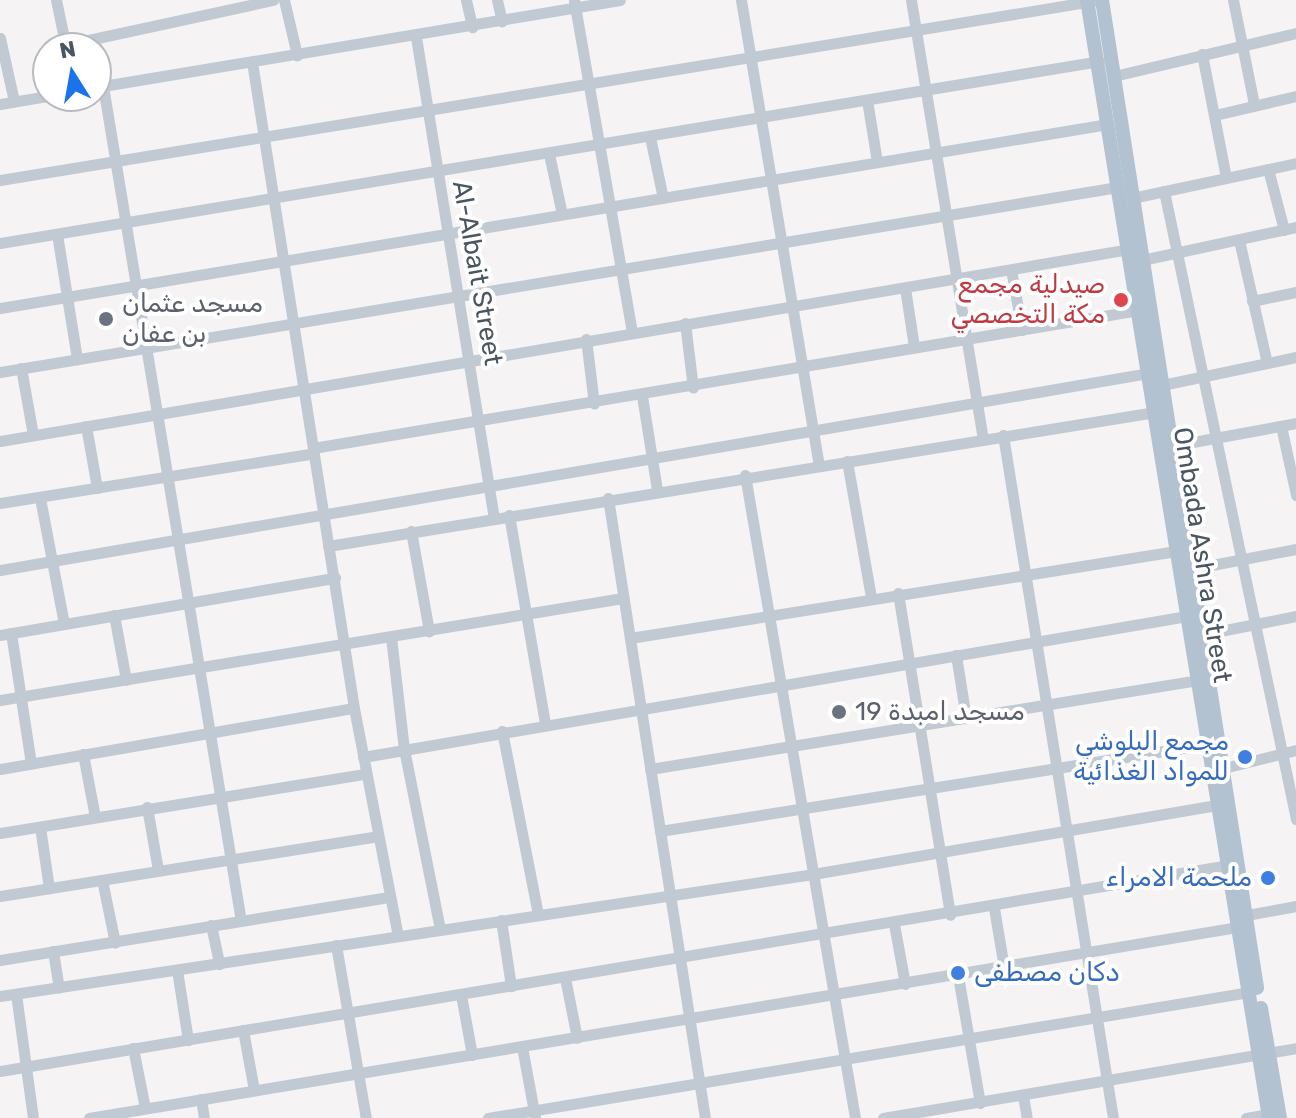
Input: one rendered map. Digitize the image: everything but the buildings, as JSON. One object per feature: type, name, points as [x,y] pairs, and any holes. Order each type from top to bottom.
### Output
[{"type":"main road","name":"Ombada Ashra Street","points":[[1094,1],[1108,124],[1155,412],[1191,569],[1198,680],[1228,865],[1242,921],[1273,1117]]},
{"type":"main road","name":"Ombada Ashra Street","points":[[1094,1],[1114,76],[1171,446],[1176,551],[1187,616],[1196,636],[1224,768],[1249,992],[1264,1054]]},
{"type":"street","points":[[56,0],[63,32]]},
{"type":"street","points":[[112,34],[219,5],[273,0]]},
{"type":"street","points":[[284,0],[297,55]]},
{"type":"street","points":[[466,0],[472,27]]},
{"type":"street","points":[[497,0],[502,21]]},
{"type":"street","points":[[112,85],[416,37],[574,4],[620,0]]},
{"type":"street","points":[[741,0],[819,465]]},
{"type":"street","points":[[911,0],[983,438]]},
{"type":"street","points":[[1233,0],[1254,104]]},
{"type":"street","points":[[0,180],[1094,1]]},
{"type":"street","points":[[574,4],[618,269],[632,332]]},
{"type":"street","points":[[1114,76],[1296,33]]},
{"type":"street","name":"Al-Albait Street","points":[[416,37],[494,518]]},
{"type":"street","points":[[0,38],[14,101]]},
{"type":"street","points":[[1202,54],[1226,178]]},
{"type":"street","points":[[0,242],[272,200],[1099,61]]},
{"type":"street","points":[[252,62],[354,708],[398,936]]},
{"type":"street","points":[[1215,115],[1296,96]]},
{"type":"street","points":[[0,104],[32,98]]},
{"type":"street","points":[[867,100],[877,162]]},
{"type":"street","points":[[104,112],[169,475],[208,734],[241,921]]},
{"type":"street","points":[[0,308],[1108,124]]},
{"type":"street","points":[[650,137],[663,198]]},
{"type":"street","points":[[549,154],[562,214]]},
{"type":"street","points":[[1132,198],[1296,163]]},
{"type":"street","points":[[1142,260],[1290,229],[1268,169]]},
{"type":"street","points":[[0,372],[1118,187]]},
{"type":"street","points":[[1164,191],[1296,819]]},
{"type":"street","points":[[57,234],[77,359]]},
{"type":"street","points":[[1239,240],[1267,363]]},
{"type":"street","points":[[0,441],[469,358],[1129,249]]},
{"type":"street","points":[[1011,270],[1022,330]]},
{"type":"street","points":[[905,288],[914,347]]},
{"type":"street","points":[[1252,301],[1296,292]]},
{"type":"street","points":[[0,503],[1139,310]]},
{"type":"street","points":[[685,323],[693,388]]},
{"type":"street","points":[[586,339],[594,404]]},
{"type":"street","points":[[1162,385],[1296,357]]},
{"type":"street","points":[[21,368],[33,435]]},
{"type":"street","points":[[0,570],[179,543],[812,427],[1149,373]]},
{"type":"street","points":[[642,396],[657,490]]},
{"type":"street","points":[[328,546],[745,475],[1155,412]]},
{"type":"street","points":[[1171,446],[1296,423]]},
{"type":"street","points":[[86,426],[97,488]]},
{"type":"street","points":[[1281,426],[1295,490]]},
{"type":"street","points":[[1003,435],[1043,705],[1113,1118]]},
{"type":"street","points":[[847,461],[871,597]]},
{"type":"street","points":[[745,475],[855,1118]]},
{"type":"street","points":[[40,498],[64,624]]},
{"type":"street","points":[[608,498],[705,1118]]},
{"type":"street","points":[[509,515],[545,723]]},
{"type":"street","points":[[411,531],[429,631]]},
{"type":"street","points":[[1191,569],[1296,549]]},
{"type":"street","points":[[630,638],[769,613],[1176,551]]},
{"type":"street","points":[[31,763],[21,696],[6,634],[335,578]]},
{"type":"street","points":[[898,593],[950,915]]},
{"type":"street","points":[[0,700],[623,598]]},
{"type":"street","points":[[114,615],[126,680]]},
{"type":"street","points":[[363,757],[780,682],[1187,616]]},
{"type":"street","points":[[1196,636],[1296,616]]},
{"type":"street","points":[[391,637],[404,749],[440,929]]},
{"type":"street","points":[[956,655],[966,718]]},
{"type":"street","points":[[650,769],[1198,680]]},
{"type":"street","points":[[0,769],[354,708]]},
{"type":"street","points":[[502,731],[538,914]]},
{"type":"street","points":[[660,831],[1208,744]]},
{"type":"street","points":[[1224,768],[1296,750]]},
{"type":"street","points":[[83,754],[95,817]]},
{"type":"street","points":[[0,833],[366,774]]},
{"type":"street","points":[[0,996],[670,893],[813,874],[1218,805]]},
{"type":"street","points":[[147,807],[158,870]]},
{"type":"street","points":[[40,827],[49,888]]},
{"type":"street","points":[[0,896],[230,856],[377,836]]},
{"type":"street","points":[[0,1071],[994,908],[1228,865]]},
{"type":"street","points":[[102,880],[115,943]]},
{"type":"street","points":[[0,960],[389,897]]},
{"type":"street","points":[[89,1118],[1085,955],[1296,906]]},
{"type":"street","points":[[994,908],[1004,968]]},
{"type":"street","points":[[501,920],[511,986]]},
{"type":"street","points":[[894,924],[905,984]]},
{"type":"street","points":[[211,925],[219,964]]},
{"type":"street","points":[[336,945],[366,1118]]},
{"type":"street","points":[[53,951],[59,988]]},
{"type":"street","points":[[177,970],[188,1040]]},
{"type":"street","points":[[958,976],[980,1103]]},
{"type":"street","points":[[565,978],[577,1038]]},
{"type":"street","points":[[488,1118],[535,1114],[700,1083],[1249,992]]},
{"type":"street","points":[[16,994],[33,1118]]},
{"type":"street","points":[[461,995],[472,1055]]},
{"type":"street","points":[[243,1030],[254,1090]]},
{"type":"street","points":[[522,1047],[535,1114]]},
{"type":"street","points":[[133,1048],[145,1108]]},
{"type":"street","points":[[883,1118],[934,1114],[980,1103],[1296,1048]]},
{"type":"street","points":[[1023,1096],[1027,1118]]},
{"type":"street","points":[[201,1099],[204,1118]]},
{"type":"street","points":[[1246,1118],[1273,1117]]},
{"type":"place","name":"صيدلية مجمع مكة التخصصي","points":[[1121,300]]},
{"type":"place","name":"مسجد عثمان بن عفان","points":[[106,319]]},
{"type":"place","name":"مسجد امبدة 19","points":[[839,712]]},
{"type":"place","name":"مجمع البلوشي للمواد الغذائية","points":[[1245,757]]},
{"type":"place","name":"ملحمة الامراء","points":[[1268,878]]},
{"type":"place","name":"دكان مصطفى","points":[[958,973]]}]
